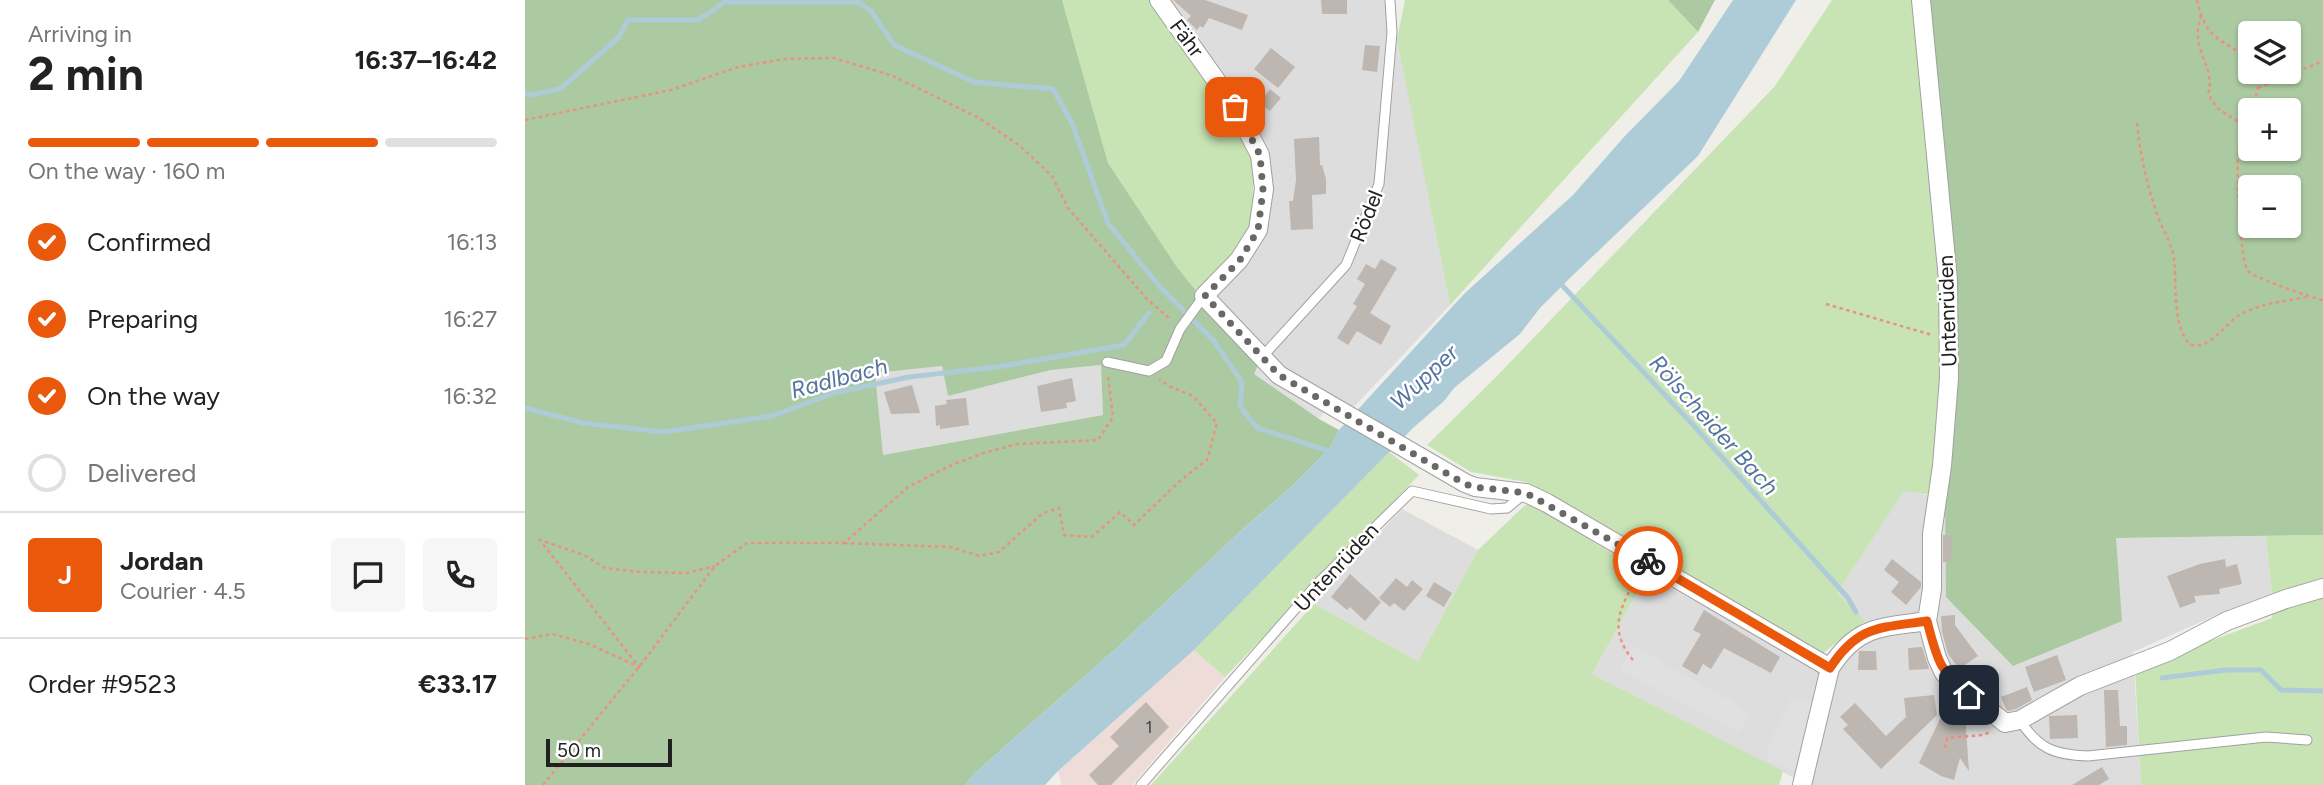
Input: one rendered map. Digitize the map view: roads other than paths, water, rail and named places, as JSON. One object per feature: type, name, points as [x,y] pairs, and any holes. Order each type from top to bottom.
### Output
[{"type":"street","name":"Fähr","points":[[1159,0],[1235,107],[1260,155],[1263,190],[1258,230],[1240,260],[1199,302]]},
{"type":"street","name":"Untenrüden","points":[[1921,0],[1948,280],[1947,411],[1932,534],[1932,589],[1927,621],[1944,673],[2013,721]]},
{"type":"street","points":[[1199,302],[1279,375],[1312,396],[1475,487],[1526,493],[1830,668]]},
{"type":"street","points":[[2013,721],[2080,686],[2170,651],[2227,621],[2323,588]]},
{"type":"street","points":[[1802,785],[1830,668],[1849,643],[1862,634],[1882,628],[1927,621]]},
{"type":"lane","name":"Rödel","points":[[1262,357],[1346,265],[1379,184],[1392,32],[1390,0]]},
{"type":"lane","name":"Fähr","points":[[1107,362],[1149,371],[1166,361],[1182,325],[1199,302]]},
{"type":"lane","name":"Untenrüden","points":[[1141,785],[1335,565],[1412,491],[1491,509],[1507,508],[1526,493]]},
{"type":"lane","points":[[2013,721],[2037,741],[2064,756],[2088,756],[2266,737],[2307,740]]},
{"type":"water","name":"Wupper","points":[[1733,0],[1796,0],[1698,156],[1540,308],[1520,334],[1454,388],[1444,401],[1413,428],[1194,650],[1045,785],[965,785],[976,772],[1119,646],[1330,448],[1339,430],[1464,294],[1573,195],[1624,137],[1679,81]]},
{"type":"waterway","points":[[525,93],[531,95],[560,89],[618,38],[628,20],[698,20],[725,2],[858,2],[871,11],[894,45],[974,82],[1053,89],[1072,123],[1108,223],[1160,287],[1213,340],[1242,382],[1240,406],[1257,428],[1332,452]]},
{"type":"waterway","name":"Rölscheider Bach","points":[[1559,282],[1694,426],[1848,598],[1856,612]]},
{"type":"waterway","name":"Radlbach","points":[[525,408],[583,423],[663,432],[772,416],[834,393],[909,377],[997,367],[1124,345],[1149,313]]},
{"type":"waterway","name":"Rölscheider Bach","points":[[2162,678],[2226,670],[2261,670],[2281,690],[2323,691]]}]
